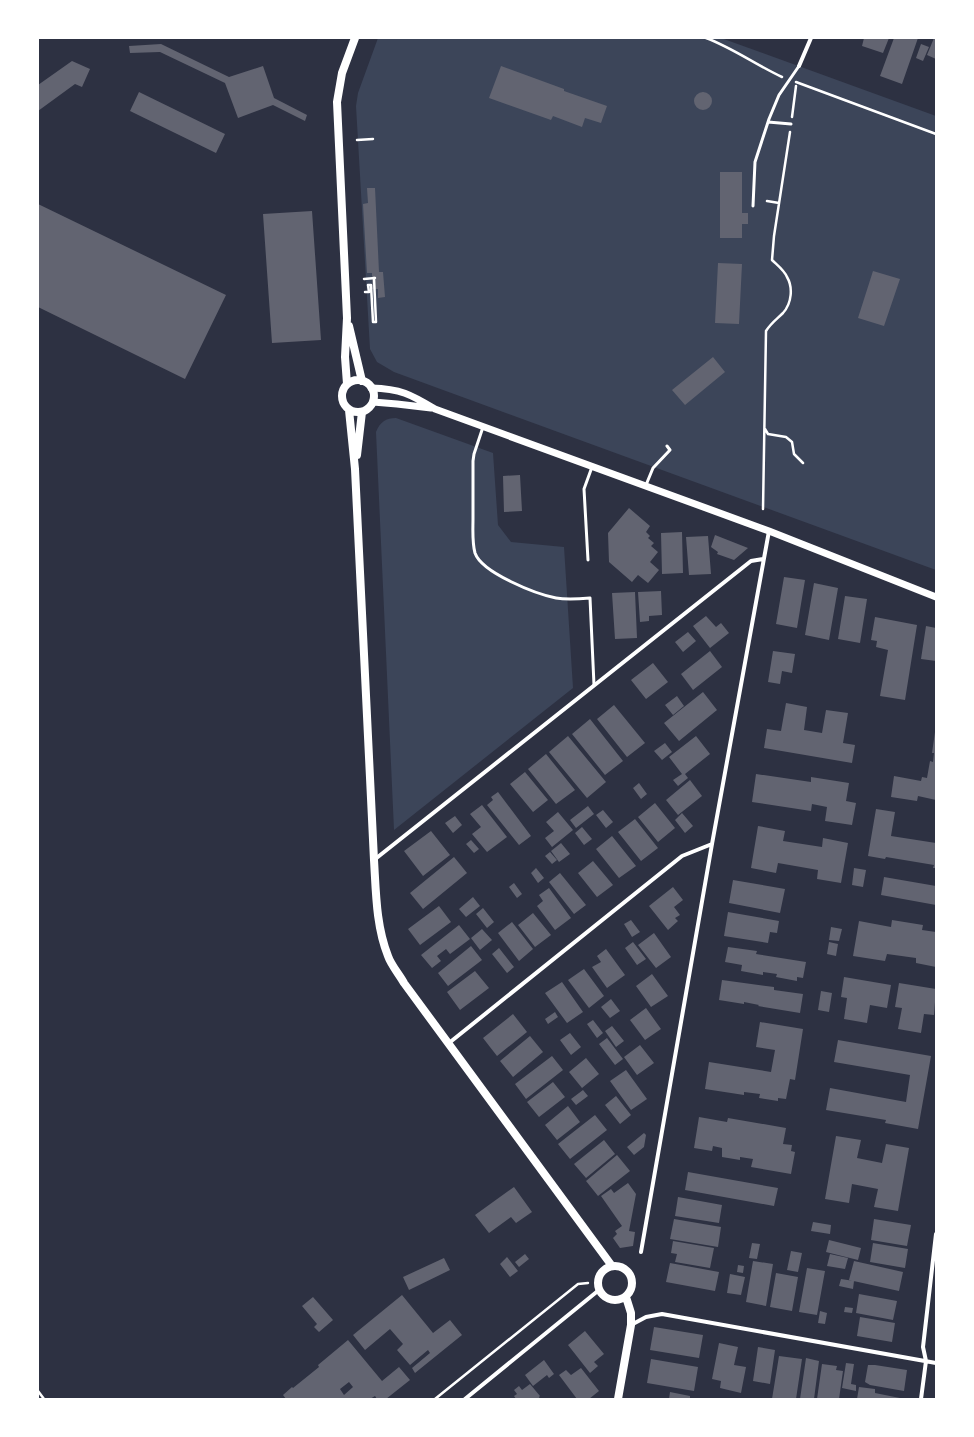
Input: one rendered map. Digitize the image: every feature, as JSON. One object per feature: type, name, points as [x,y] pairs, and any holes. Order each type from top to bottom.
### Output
[{"type":"main road","points":[[346,384],[345,357],[347,318],[337,102],[342,73],[355,38]]},
{"type":"main road","points":[[347,318],[362,381]]},
{"type":"main road","points":[[351,381],[362,381],[371,388],[374,397],[371,406],[362,412],[353,412],[345,407],[341,398],[343,388],[346,384],[351,381]]},
{"type":"main road","points":[[349,410],[355,469],[374,860],[379,923],[388,958],[612,1266]]},
{"type":"main road","points":[[355,469],[362,412]]},
{"type":"main road","points":[[618,1266],[628,1271],[631,1276],[632,1287],[626,1297],[611,1300],[602,1295],[599,1290],[597,1285],[599,1275],[607,1268],[618,1266]]},
{"type":"main road","points":[[618,1399],[631,1325],[631,1313],[626,1297]]},
{"type":"street","points":[[799,66],[811,38]]},
{"type":"street","points":[[371,388],[398,390],[413,396],[435,409],[769,531],[936,597]]},
{"type":"street","points":[[373,402],[435,409]]},
{"type":"street","points":[[641,1252],[712,844],[769,531]]},
{"type":"street","points":[[374,860],[751,561],[763,559]]},
{"type":"street","points":[[449,1043],[682,856],[712,844]]},
{"type":"street","points":[[921,1399],[926,1361],[923,1347],[936,1234]]},
{"type":"street","points":[[465,1399],[599,1290]]},
{"type":"street","points":[[631,1325],[646,1317],[662,1314],[936,1363]]},
{"type":"lane","points":[[753,206],[755,162],[768,122],[779,95],[799,66]]},
{"type":"lane","points":[[768,122],[791,124]]},
{"type":"lane","points":[[483,427],[473,461],[473,539],[475,554],[484,566],[531,591],[567,599],[590,598],[594,685]]},
{"type":"lane","points":[[645,486],[653,468],[670,450],[667,446]]},
{"type":"lane","points":[[588,560],[584,489],[592,467]]},
{"type":"path","points":[[706,38],[734,49],[750,61],[796,83],[936,134]]},
{"type":"path","points":[[763,509],[766,331],[770,325],[785,311],[790,297],[790,285],[787,276],[772,260],[774,236],[796,83]]},
{"type":"path","points":[[357,140],[373,139]]},
{"type":"path","points":[[768,201],[779,203]]},
{"type":"path","points":[[364,279],[374,278],[376,322],[373,322],[371,284],[368,284],[369,292],[365,292]]},
{"type":"path","points":[[765,428],[768,434],[786,437],[792,442],[794,454],[803,463]]},
{"type":"path","points":[[435,1399],[578,1284],[588,1283]]},
{"type":"path","points":[[38,1392],[44,1399]]},
{"type":"shaded area","points":[[378,38],[721,38],[936,116],[936,570],[394,372],[377,362],[370,349],[356,106],[358,93]]},
{"type":"shaded area","points":[[396,418],[493,453],[498,525],[511,542],[564,547],[573,688],[394,830],[376,432],[384,421]]},
{"type":"building","points":[[864,38],[889,38],[883,53],[862,46]]},
{"type":"building","points":[[894,38],[918,38],[902,84],[880,76]]},
{"type":"building","points":[[934,38],[936,38],[936,59],[927,55]]},
{"type":"building","points":[[161,44],[229,77],[263,66],[274,98],[307,115],[305,121],[273,105],[238,118],[225,83],[160,52],[130,53],[129,46]]},
{"type":"building","points":[[921,44],[929,47],[923,61],[916,58]]},
{"type":"building","points":[[72,61],[90,69],[82,87],[75,84],[38,111],[38,85]]},
{"type":"building","points":[[501,66],[607,106],[601,123],[585,118],[582,127],[553,116],[551,120],[489,98]]},
{"type":"building","points":[[139,92],[225,134],[216,153],[130,111]]},
{"type":"building","points":[[703,92],[709,95],[712,101],[709,107],[703,110],[697,107],[694,101],[697,95]]},
{"type":"building","points":[[720,172],[742,172],[742,213],[748,213],[748,224],[742,224],[742,238],[720,238]]},
{"type":"building","points":[[367,188],[375,188],[379,272],[383,272],[385,297],[378,298],[378,289],[372,289],[372,273],[367,273],[363,204],[368,203]]},
{"type":"building","points":[[38,204],[226,295],[185,379],[38,307]]},
{"type":"building","points":[[312,211],[321,340],[272,343],[263,214]]},
{"type":"building","points":[[718,263],[742,264],[739,324],[715,323]]},
{"type":"building","points":[[873,271],[900,279],[884,326],[858,318]]},
{"type":"building","points":[[713,357],[725,372],[685,405],[672,390]]},
{"type":"building","points":[[520,475],[522,511],[504,512],[503,476]]},
{"type":"building","points":[[629,508],[650,526],[646,532],[650,536],[648,538],[654,543],[651,546],[658,552],[650,562],[659,570],[648,583],[638,575],[632,582],[609,562],[608,533]]},
{"type":"building","points":[[682,532],[683,573],[662,574],[661,533]]},
{"type":"building","points":[[715,535],[748,548],[734,560],[717,554],[718,552],[711,547]]},
{"type":"building","points":[[708,536],[711,574],[689,575],[686,537]]},
{"type":"building","points":[[784,577],[805,580],[797,628],[776,624]]},
{"type":"building","points":[[814,583],[838,588],[829,640],[805,635]]},
{"type":"building","points":[[661,591],[662,615],[649,616],[649,621],[640,622],[638,592]]},
{"type":"building","points":[[635,592],[637,638],[615,639],[612,593]]},
{"type":"building","points":[[845,596],[867,599],[860,643],[838,639]]},
{"type":"building","points":[[706,616],[716,627],[721,623],[729,633],[710,648],[693,626]]},
{"type":"building","points":[[875,617],[917,625],[905,700],[880,696],[888,650],[876,647],[877,641],[871,640]]},
{"type":"building","points":[[926,626],[936,628],[936,661],[921,659]]},
{"type":"building","points":[[688,632],[696,641],[683,652],[675,642]]},
{"type":"building","points":[[710,651],[722,667],[693,690],[681,674]]},
{"type":"building","points":[[773,651],[795,654],[792,673],[782,671],[780,684],[768,682]]},
{"type":"building","points":[[653,663],[668,682],[646,699],[631,680]]},
{"type":"building","points":[[703,692],[717,710],[679,741],[664,723]]},
{"type":"building","points":[[677,696],[684,706],[673,715],[665,705]]},
{"type":"building","points":[[786,703],[807,707],[804,730],[822,733],[826,710],[848,713],[843,743],[855,745],[852,763],[764,748],[767,729],[781,731]]},
{"type":"building","points":[[614,705],[645,743],[627,757],[597,719]]},
{"type":"building","points":[[590,719],[623,761],[605,775],[572,734]]},
{"type":"building","points":[[935,732],[936,800],[918,796],[917,801],[891,797],[894,776],[921,781],[922,777],[927,778],[930,761],[933,762],[934,753],[932,753]]},
{"type":"building","points":[[568,736],[606,782],[587,798],[549,752]]},
{"type":"building","points":[[696,736],[710,754],[685,774],[688,778],[678,786],[673,780],[682,774],[669,757]]},
{"type":"building","points":[[665,743],[672,752],[662,760],[654,751]]},
{"type":"building","points":[[546,754],[575,790],[556,804],[528,769]]},
{"type":"building","points":[[525,772],[548,800],[533,812],[510,784]]},
{"type":"building","points":[[756,774],[811,782],[811,777],[849,783],[846,801],[856,803],[852,825],[825,821],[827,807],[812,804],[811,811],[752,802]]},
{"type":"building","points":[[690,780],[702,796],[678,815],[666,800]]},
{"type":"building","points":[[639,783],[647,794],[641,799],[633,788]]},
{"type":"building","points":[[498,792],[531,836],[519,845],[487,805],[493,800],[491,797]]},
{"type":"building","points":[[655,803],[675,828],[658,842],[638,817]]},
{"type":"building","points":[[482,805],[507,837],[487,852],[472,834],[481,827],[470,814]]},
{"type":"building","points":[[588,806],[594,814],[576,828],[570,820]]},
{"type":"building","points":[[876,809],[895,812],[891,836],[936,843],[936,868],[933,868],[934,865],[886,857],[885,859],[868,856]]},
{"type":"building","points":[[603,810],[613,822],[606,828],[596,815]]},
{"type":"building","points":[[558,812],[573,830],[552,847],[545,838],[554,831],[546,822]]},
{"type":"building","points":[[682,813],[693,826],[685,833],[675,820]]},
{"type":"building","points":[[455,816],[462,825],[453,833],[445,823]]},
{"type":"building","points":[[635,819],[658,848],[641,861],[618,832]]},
{"type":"building","points":[[758,826],[785,831],[783,841],[822,847],[823,838],[848,843],[841,883],[817,879],[818,870],[778,863],[776,873],[751,868]]},
{"type":"building","points":[[582,827],[592,839],[584,845],[575,833]]},
{"type":"building","points":[[431,831],[450,855],[423,876],[404,851]]},
{"type":"building","points":[[612,836],[636,866],[619,878],[596,849]]},
{"type":"building","points":[[471,840],[479,849],[474,853],[466,844]]},
{"type":"building","points":[[561,843],[570,854],[559,862],[551,851]]},
{"type":"building","points":[[550,852],[557,860],[552,864],[545,856]]},
{"type":"building","points":[[454,857],[467,873],[423,909],[410,893]]},
{"type":"building","points":[[593,861],[613,885],[597,897],[578,873]]},
{"type":"building","points":[[536,868],[544,878],[538,883],[531,873]]},
{"type":"building","points":[[854,868],[866,870],[863,887],[852,885]]},
{"type":"building","points":[[560,873],[586,905],[574,914],[549,882]]},
{"type":"building","points":[[884,877],[936,886],[936,905],[881,895]]},
{"type":"building","points":[[733,880],[785,889],[780,913],[729,903]]},
{"type":"building","points":[[514,883],[522,894],[517,898],[509,887]]},
{"type":"building","points":[[673,887],[683,900],[674,907],[680,915],[675,918],[678,921],[668,930],[649,906]]},
{"type":"building","points":[[549,888],[571,918],[555,930],[537,906],[543,901],[539,895]]},
{"type":"building","points":[[473,897],[480,906],[466,917],[459,909]]},
{"type":"building","points":[[439,906],[451,922],[420,945],[408,929]]},
{"type":"building","points":[[483,908],[494,922],[487,928],[476,914]]},
{"type":"building","points":[[728,912],[779,921],[777,933],[770,932],[768,943],[724,936]]},
{"type":"building","points":[[533,913],[551,935],[535,947],[518,925]]},
{"type":"building","points":[[631,920],[640,932],[632,937],[624,924]]},
{"type":"building","points":[[892,920],[923,925],[922,930],[936,932],[936,967],[916,963],[916,958],[887,954],[885,961],[853,956],[859,921],[891,927]]},
{"type":"building","points":[[512,922],[533,949],[519,961],[498,933]]},
{"type":"building","points":[[459,925],[470,939],[450,954],[446,949],[437,956],[441,961],[432,968],[421,955]]},
{"type":"building","points":[[831,927],[842,929],[839,941],[829,940]]},
{"type":"building","points":[[482,929],[492,940],[480,950],[471,938]]},
{"type":"building","points":[[654,933],[671,957],[656,968],[638,945]]},
{"type":"building","points":[[633,942],[646,959],[637,965],[625,948]]},
{"type":"building","points":[[829,942],[838,944],[836,956],[827,954]]},
{"type":"building","points":[[471,946],[482,960],[448,986],[438,973]]},
{"type":"building","points":[[728,947],[757,951],[756,954],[806,962],[803,978],[797,977],[797,981],[776,977],[777,974],[763,972],[763,975],[741,971],[742,965],[725,962]]},
{"type":"building","points":[[499,948],[514,967],[507,973],[492,954]]},
{"type":"building","points":[[606,949],[625,975],[607,988],[592,967],[601,962],[597,956]]},
{"type":"building","points":[[584,969],[604,996],[589,1008],[568,980]]},
{"type":"building","points":[[475,971],[489,988],[460,1010],[447,992]]},
{"type":"building","points":[[652,974],[668,996],[651,1007],[636,986]]},
{"type":"building","points":[[844,977],[891,985],[887,1008],[870,1005],[867,1023],[844,1019],[847,998],[841,997]]},
{"type":"building","points":[[722,980],[774,987],[774,990],[803,994],[800,1013],[758,1006],[759,1005],[744,1002],[744,1004],[719,1000]]},
{"type":"building","points":[[562,982],[583,1012],[567,1023],[545,993]]},
{"type":"building","points":[[899,983],[936,989],[934,1015],[924,1014],[921,1033],[898,1029],[902,1008],[895,1007]]},
{"type":"building","points":[[821,991],[832,993],[829,1012],[818,1010]]},
{"type":"building","points":[[611,999],[620,1011],[610,1018],[601,1007]]},
{"type":"building","points":[[646,1008],[661,1029],[645,1040],[630,1020]]},
{"type":"building","points":[[555,1012],[558,1017],[548,1024],[545,1019]]},
{"type":"building","points":[[513,1014],[527,1032],[497,1056],[483,1038]]},
{"type":"building","points":[[593,1020],[603,1033],[597,1038],[587,1024]]},
{"type":"building","points":[[760,1022],[803,1029],[795,1080],[790,1079],[786,1099],[778,1098],[778,1101],[759,1098],[760,1094],[744,1092],[744,1095],[705,1089],[709,1062],[771,1072],[775,1050],[756,1047]]},
{"type":"building","points":[[612,1026],[624,1041],[616,1047],[605,1031]]},
{"type":"building","points":[[570,1033],[581,1047],[571,1055],[560,1040]]},
{"type":"building","points":[[530,1036],[543,1052],[513,1077],[500,1061]]},
{"type":"building","points":[[607,1038],[623,1059],[615,1065],[599,1044]]},
{"type":"building","points":[[838,1040],[931,1056],[918,1129],[885,1123],[886,1120],[826,1110],[830,1088],[906,1102],[910,1075],[834,1062]]},
{"type":"building","points":[[640,1045],[654,1063],[637,1075],[624,1057]]},
{"type":"building","points":[[552,1056],[563,1070],[526,1099],[515,1084]]},
{"type":"building","points":[[586,1058],[599,1074],[582,1088],[569,1072]]},
{"type":"building","points":[[626,1070],[647,1099],[631,1110],[610,1081]]},
{"type":"building","points":[[553,1082],[565,1097],[539,1117],[527,1102]]},
{"type":"building","points":[[583,1090],[588,1096],[576,1105],[571,1099]]},
{"type":"building","points":[[616,1096],[631,1115],[620,1124],[605,1105]]},
{"type":"building","points":[[568,1106],[580,1122],[557,1140],[545,1125]]},
{"type":"building","points":[[595,1115],[607,1130],[570,1159],[558,1144]]},
{"type":"building","points":[[699,1117],[727,1122],[728,1118],[786,1128],[783,1144],[792,1145],[791,1151],[795,1152],[791,1174],[751,1167],[753,1159],[740,1157],[740,1160],[722,1157],[722,1148],[713,1146],[712,1151],[694,1148]]},
{"type":"building","points":[[644,1133],[646,1135],[644,1147],[634,1155],[627,1147]]},
{"type":"building","points":[[836,1136],[861,1140],[857,1158],[882,1163],[886,1144],[909,1148],[898,1211],[874,1207],[878,1189],[852,1184],[849,1203],[825,1199]]},
{"type":"building","points":[[604,1140],[615,1154],[586,1178],[574,1164]]},
{"type":"building","points":[[617,1155],[630,1171],[598,1196],[586,1181]]},
{"type":"building","points":[[688,1172],[778,1188],[774,1206],[685,1190]]},
{"type":"building","points":[[628,1183],[636,1194],[629,1231],[635,1232],[633,1246],[620,1248],[613,1238],[617,1234],[615,1231],[622,1226],[601,1196],[611,1189],[614,1193]]},
{"type":"building","points":[[514,1187],[532,1212],[516,1223],[511,1217],[489,1233],[475,1215]]},
{"type":"building","points":[[678,1197],[722,1205],[719,1223],[675,1216]]},
{"type":"building","points":[[674,1219],[721,1227],[718,1247],[670,1239]]},
{"type":"building","points":[[874,1219],[911,1225],[907,1246],[871,1240]]},
{"type":"building","points":[[813,1222],[831,1225],[830,1234],[811,1231]]},
{"type":"building","points":[[829,1240],[861,1248],[858,1260],[826,1252]]},
{"type":"building","points":[[673,1241],[714,1248],[710,1268],[675,1262],[677,1254],[671,1253]]},
{"type":"building","points":[[752,1243],[760,1244],[757,1259],[749,1258]]},
{"type":"building","points":[[873,1243],[908,1249],[905,1268],[870,1262]]},
{"type":"building","points":[[791,1251],[802,1253],[798,1272],[787,1270]]},
{"type":"building","points":[[525,1254],[529,1259],[519,1267],[515,1262]]},
{"type":"building","points":[[830,1254],[848,1258],[845,1269],[827,1266]]},
{"type":"building","points":[[507,1257],[518,1271],[510,1277],[500,1264]]},
{"type":"building","points":[[444,1258],[450,1270],[409,1290],[403,1277]]},
{"type":"building","points":[[753,1261],[773,1264],[766,1306],[746,1302]]},
{"type":"building","points":[[854,1261],[903,1272],[899,1291],[849,1280]]},
{"type":"building","points":[[670,1263],[719,1272],[715,1291],[666,1282]]},
{"type":"building","points":[[738,1265],[744,1266],[743,1273],[737,1272]]},
{"type":"building","points":[[807,1268],[825,1271],[817,1315],[799,1312]]},
{"type":"building","points":[[776,1273],[798,1277],[792,1311],[770,1307]]},
{"type":"building","points":[[730,1274],[745,1277],[741,1295],[727,1293]]},
{"type":"building","points":[[841,1279],[854,1281],[853,1289],[839,1286]]},
{"type":"building","points":[[859,1294],[897,1301],[893,1320],[856,1313]]},
{"type":"building","points":[[402,1295],[433,1333],[450,1320],[462,1335],[415,1373],[412,1368],[430,1353],[428,1350],[410,1365],[397,1350],[403,1344],[390,1329],[365,1350],[353,1335]]},
{"type":"building","points":[[313,1297],[333,1320],[319,1332],[314,1327],[317,1324],[302,1306]]},
{"type":"building","points":[[845,1307],[853,1308],[852,1313],[844,1312]]},
{"type":"building","points":[[820,1311],[827,1313],[825,1324],[818,1323]]},
{"type":"building","points":[[860,1317],[895,1323],[892,1342],[857,1336]]},
{"type":"building","points":[[654,1327],[703,1335],[699,1358],[650,1350]]},
{"type":"building","points":[[585,1331],[604,1354],[594,1362],[598,1366],[590,1373],[568,1345]]},
{"type":"building","points":[[348,1340],[382,1381],[399,1367],[410,1380],[386,1399],[377,1399],[375,1396],[370,1399],[286,1399],[283,1395],[319,1367],[318,1365]],"holes":[[[349,1382],[353,1387],[344,1395],[340,1389]]]},
{"type":"building","points":[[719,1343],[738,1347],[734,1365],[746,1367],[741,1393],[720,1388],[721,1381],[712,1379]]},
{"type":"building","points":[[758,1347],[775,1350],[770,1384],[753,1381]]},
{"type":"building","points":[[779,1356],[802,1359],[796,1399],[772,1399]]},
{"type":"building","points":[[806,1358],[819,1361],[814,1399],[800,1399]]},
{"type":"building","points":[[651,1359],[698,1367],[694,1391],[647,1383]]},
{"type":"building","points":[[544,1360],[554,1374],[549,1378],[547,1375],[533,1386],[525,1375]]},
{"type":"building","points":[[846,1363],[854,1364],[851,1384],[856,1385],[856,1391],[842,1388]]},
{"type":"building","points":[[822,1364],[837,1366],[836,1370],[843,1371],[839,1399],[817,1399]]},
{"type":"building","points":[[868,1365],[907,1370],[904,1391],[870,1385],[865,1382]]},
{"type":"building","points":[[581,1368],[599,1391],[589,1399],[577,1399],[559,1375],[566,1370],[571,1375]]},
{"type":"building","points":[[530,1384],[540,1396],[540,1399],[516,1399],[514,1396],[517,1394],[514,1390],[519,1386],[522,1390]]},
{"type":"building","points":[[859,1387],[875,1389],[875,1393],[905,1399],[857,1399]]},
{"type":"building","points":[[670,1392],[690,1396],[690,1399],[669,1399]]}]
